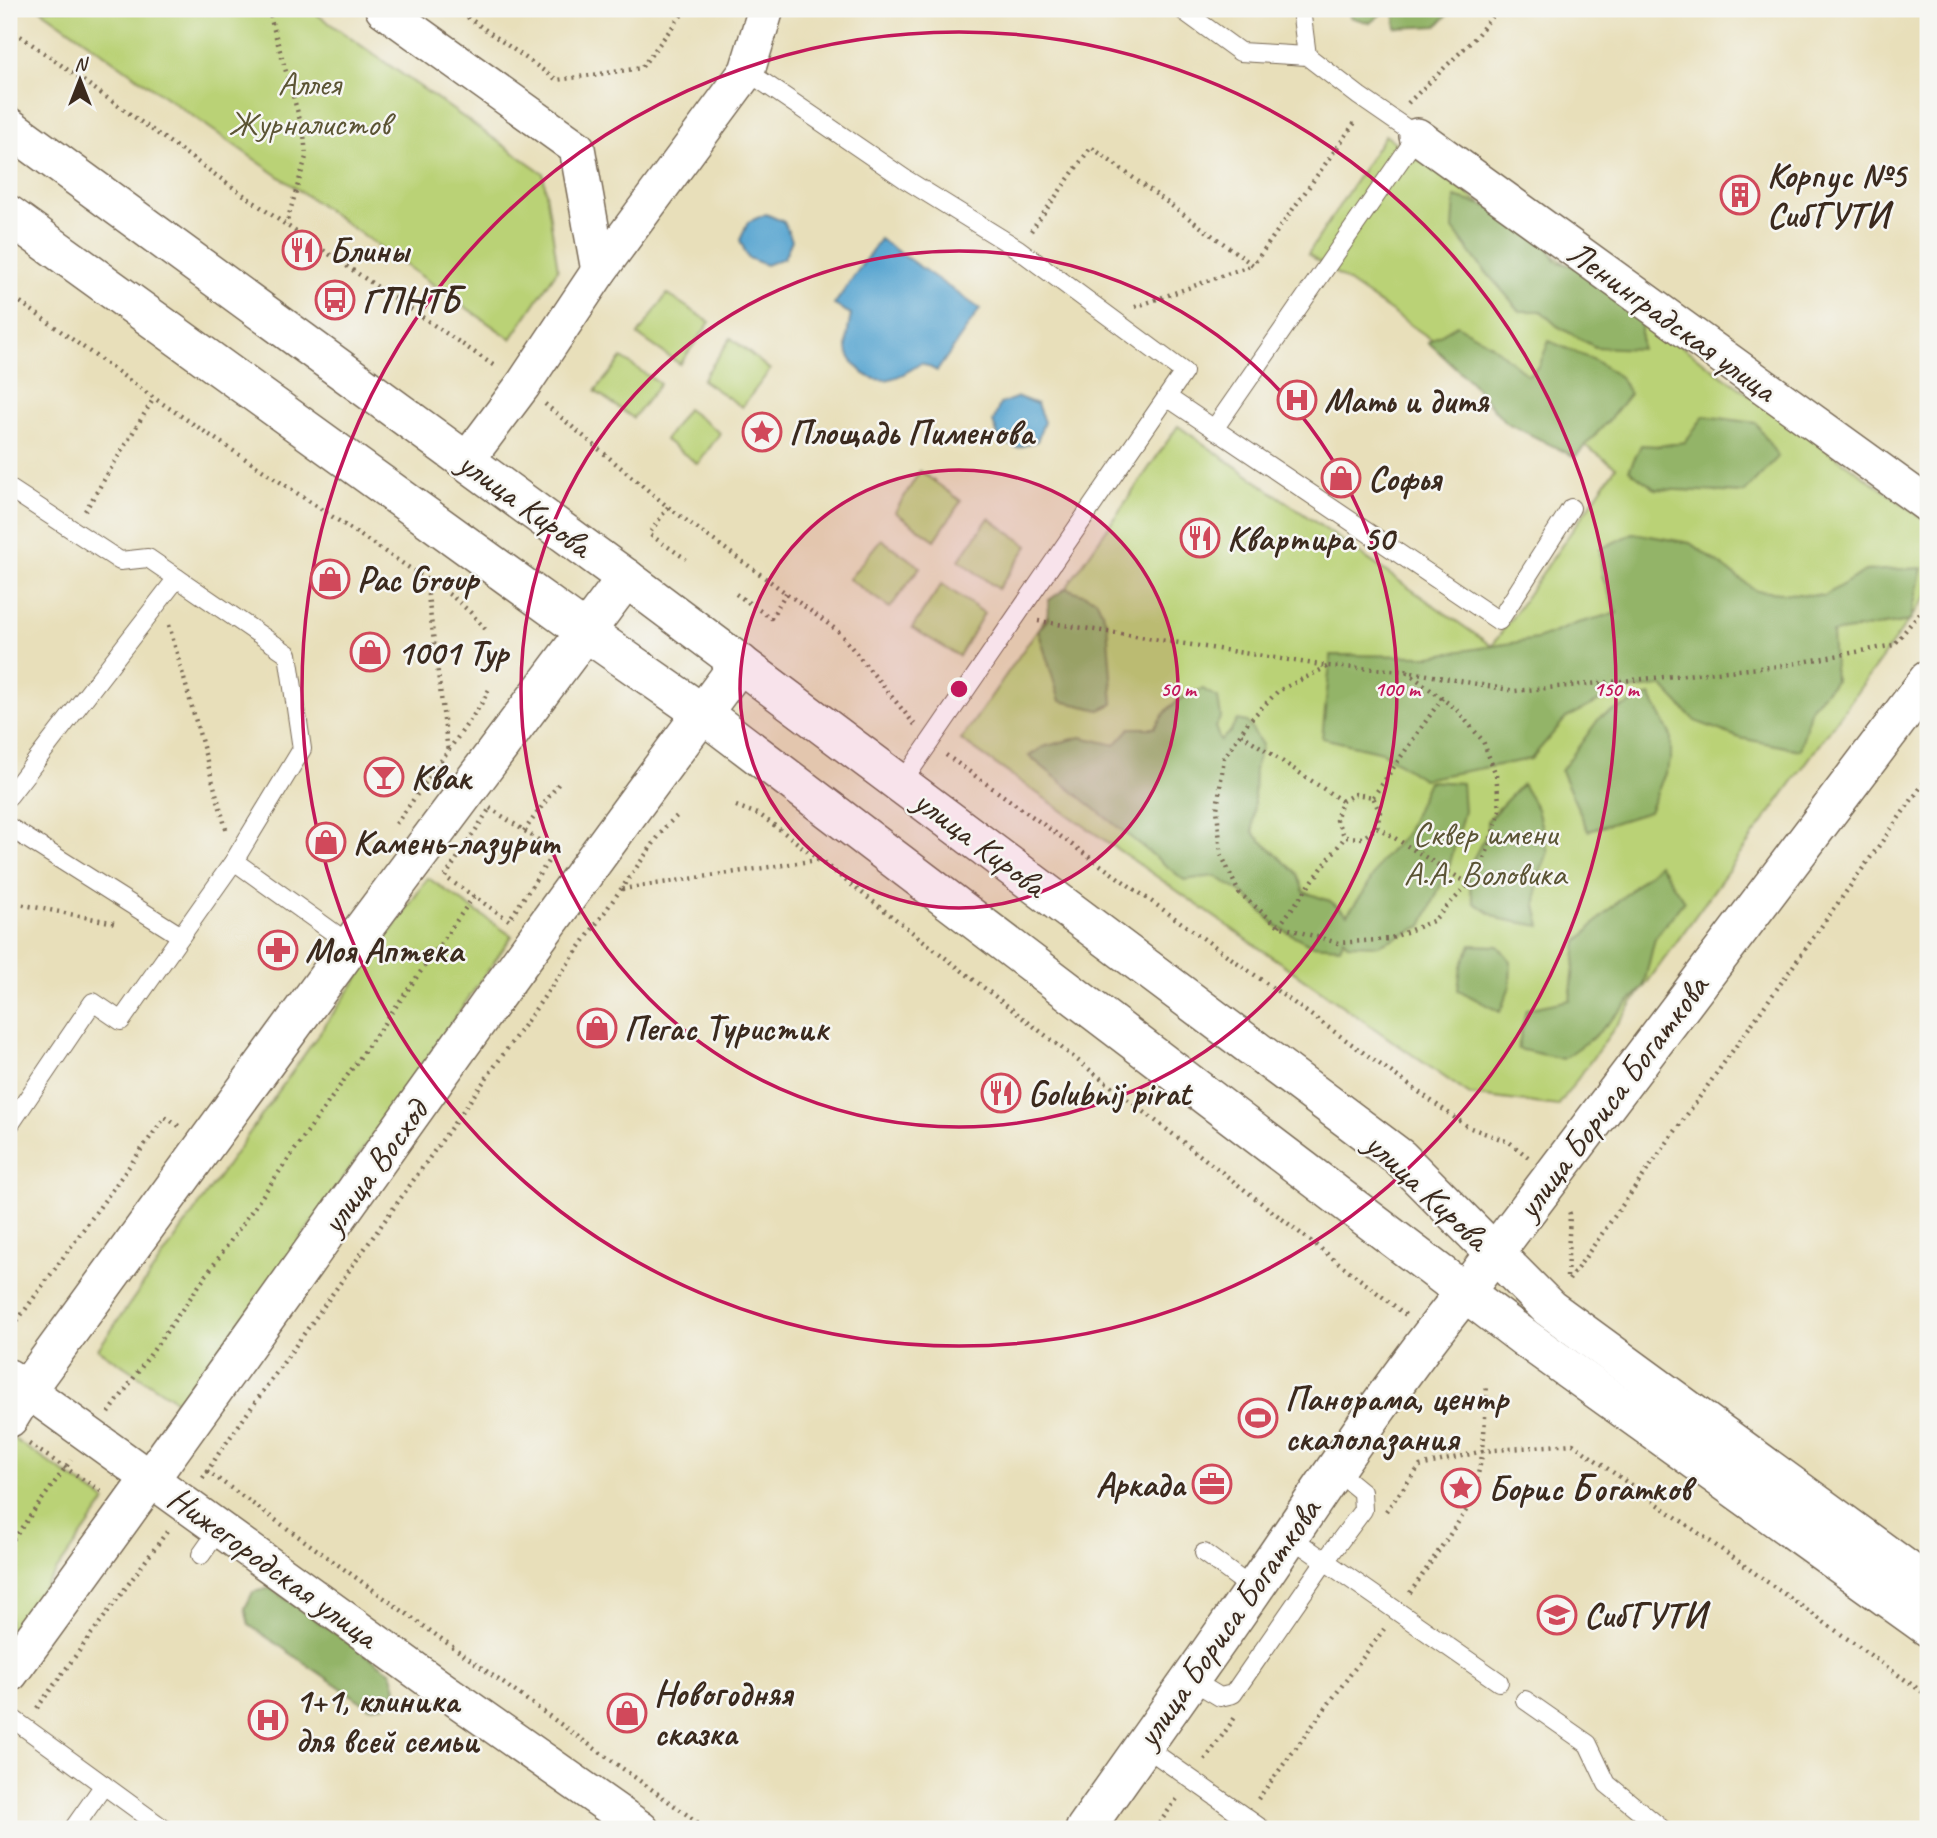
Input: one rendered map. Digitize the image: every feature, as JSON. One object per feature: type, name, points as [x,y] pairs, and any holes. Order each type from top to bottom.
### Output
[{"type":"main road","name":"улица Кирова","points":[[9,127],[626,578],[1400,1158],[1549,1308],[1928,1585]]},
{"type":"main road","name":"улица Кирова","points":[[9,215],[702,713],[1525,1338],[1928,1626]]},
{"type":"main road","points":[[16,1405],[351,945],[626,578]]},
{"type":"main road","name":"улица Восход","points":[[9,1673],[129,1510],[615,830],[740,663]]},
{"type":"main road","name":"улица Бориса Богаткова","points":[[1086,1829],[1254,1589],[1334,1469],[1432,1333],[1928,680]]},
{"type":"street","points":[[383,9],[577,148],[599,271]]},
{"type":"street","points":[[466,461],[523,385],[599,271],[747,71],[766,9]]},
{"type":"street","name":"Ленинградская улица","points":[[1404,127],[1928,505]]},
{"type":"street","name":"Нижегородская улица","points":[[16,1405],[91,1436],[187,1505],[211,1541],[425,1678],[641,1829]]},
{"type":"lane","points":[[1181,9],[1240,52],[1307,56],[1404,127],[1214,429]]},
{"type":"lane","points":[[1301,9],[1307,56]]},
{"type":"lane","points":[[747,71],[905,179],[1018,249],[1184,372],[901,784]]},
{"type":"lane","points":[[1167,397],[1499,621],[1571,508]]},
{"type":"lane","points":[[9,488],[120,561],[148,558],[288,654],[302,749],[234,860],[121,1021],[93,1002],[9,1126]]},
{"type":"lane","points":[[9,796],[177,578]]},
{"type":"lane","points":[[9,827],[181,936]]},
{"type":"lane","points":[[234,860],[351,945]]},
{"type":"lane","points":[[1190,1679],[1220,1696],[1233,1694],[1363,1510],[1362,1492],[1334,1469]]},
{"type":"lane","points":[[1289,1536],[1499,1682]]},
{"type":"lane","points":[[1204,1553],[1254,1589]]},
{"type":"lane","points":[[1525,1700],[1588,1744],[1607,1784],[1662,1829]]},
{"type":"lane","points":[[16,1721],[164,1829]]},
{"type":"lane","points":[[1144,1746],[1236,1816],[1262,1829]]},
{"type":"lane","points":[[73,1829],[104,1785]]},
{"type":"path","points":[[268,9],[304,134],[306,157],[286,225]]},
{"type":"path","points":[[456,9],[557,80],[641,68],[686,9]]},
{"type":"path","points":[[1404,127],[1498,9]]},
{"type":"path","points":[[9,28],[286,225],[523,385],[668,507],[838,631],[930,743],[1468,1127],[1509,1142],[1552,1175],[1570,1214],[1566,1285],[1928,776]]},
{"type":"path","points":[[1108,317],[1253,265],[1369,103]]},
{"type":"path","points":[[1018,249],[1091,147],[1253,265]]},
{"type":"path","points":[[9,294],[154,398],[453,597],[488,632]]},
{"type":"path","points":[[74,530],[154,398]]},
{"type":"path","points":[[668,507],[649,534],[686,559]]},
{"type":"path","points":[[426,579],[448,751]]},
{"type":"path","points":[[736,594],[771,618],[786,593]]},
{"type":"path","points":[[162,597],[234,860]]},
{"type":"path","points":[[1034,621],[1327,666],[1406,671],[1515,691],[1781,666],[1894,645],[1928,602]]},
{"type":"path","points":[[1327,666],[1278,691],[1249,722],[1224,758],[1217,809],[1221,854],[1239,893],[1279,926],[1338,943],[1389,939],[1433,921],[1469,884],[1486,855],[1500,810],[1496,775],[1483,741],[1456,709],[1406,671]]},
{"type":"path","points":[[394,827],[480,706],[491,686]]},
{"type":"path","points":[[1373,797],[1441,698]]},
{"type":"path","points":[[1241,734],[1342,800]]},
{"type":"path","points":[[524,831],[559,783]]},
{"type":"path","points":[[1342,800],[1356,794],[1373,797]]},
{"type":"path","points":[[1345,837],[1363,838],[1377,827],[1380,813],[1373,797]]},
{"type":"path","points":[[1342,800],[1336,820],[1345,837]]},
{"type":"path","points":[[736,806],[760,815],[1411,1319]]},
{"type":"path","points":[[490,808],[524,831],[555,851],[509,919],[444,877],[490,808]]},
{"type":"path","points":[[16,1721],[166,1534],[207,1471],[621,889],[666,826],[679,814]]},
{"type":"path","points":[[1377,827],[1469,884]]},
{"type":"path","points":[[1279,926],[1345,837]]},
{"type":"path","points":[[621,889],[817,860]]},
{"type":"path","points":[[9,1545],[65,1467],[128,1388],[474,896]]},
{"type":"path","points":[[9,901],[128,925]]},
{"type":"path","points":[[9,1332],[165,1117],[180,1126]]},
{"type":"path","points":[[1236,1816],[1397,1611],[1472,1502],[1483,1451],[1488,1384]]},
{"type":"path","points":[[16,1405],[65,1467],[166,1534]]},
{"type":"path","points":[[1420,1466],[1483,1451],[1573,1444],[1928,1696]]},
{"type":"path","points":[[207,1471],[707,1829]]},
{"type":"green space","name":"Аллея Журналистов","points":[[40,9],[309,9],[543,173],[558,269],[511,339]]},
{"type":"green space","points":[[1349,9],[1387,9],[1370,23],[1350,17]]},
{"type":"green space","points":[[1394,9],[1453,9],[1437,26],[1396,28]]},
{"type":"green space","name":"Cквер имени А.А. Воловика","points":[[1385,135],[1928,522],[1928,594],[1558,1106],[1470,1095],[961,740],[1178,426],[1492,646],[1616,467],[1308,254]]},
{"type":"green space","points":[[1455,197],[1507,212],[1538,230],[1557,262],[1590,270],[1641,303],[1641,349],[1595,347],[1557,326],[1541,311],[1520,311],[1453,229]]},
{"type":"green space","points":[[667,294],[710,322],[680,364],[638,335]]},
{"type":"green space","points":[[1457,325],[1490,344],[1528,375],[1539,366],[1549,341],[1594,360],[1620,377],[1630,394],[1575,457],[1505,422],[1472,383],[1428,342]]},
{"type":"green space","points":[[731,338],[770,370],[742,407],[702,380]]},
{"type":"green space","points":[[622,358],[660,384],[633,418],[595,391]]},
{"type":"green space","points":[[687,409],[720,433],[698,464],[665,440]]},
{"type":"green space","points":[[1704,416],[1756,423],[1778,457],[1744,493],[1655,489],[1629,470],[1641,445],[1659,446],[1685,442]]},
{"type":"green space","points":[[920,471],[961,501],[935,540],[895,512]]},
{"type":"green space","points":[[989,518],[1028,546],[998,589],[959,560]]},
{"type":"green space","points":[[1633,533],[1690,543],[1757,591],[1824,596],[1865,571],[1922,568],[1910,621],[1832,633],[1835,681],[1811,707],[1800,750],[1740,738],[1695,721],[1662,686],[1619,691],[1566,718],[1531,759],[1423,779],[1382,752],[1322,738],[1331,655],[1430,656],[1537,639],[1578,623],[1617,613],[1602,576],[1600,549]]},
{"type":"green space","points":[[881,539],[920,567],[890,608],[849,579]]},
{"type":"green space","points":[[942,584],[984,613],[959,656],[912,628]]},
{"type":"green space","points":[[1066,588],[1096,599],[1107,623],[1113,704],[1100,710],[1060,701],[1038,630],[1048,619],[1049,600]]},
{"type":"green space","points":[[1203,689],[1218,698],[1221,717],[1215,727],[1220,740],[1230,732],[1237,720],[1247,722],[1262,745],[1255,767],[1253,833],[1297,873],[1304,892],[1330,901],[1347,914],[1364,892],[1381,861],[1406,833],[1428,781],[1462,783],[1464,811],[1449,867],[1422,926],[1379,945],[1347,944],[1344,938],[1340,947],[1311,945],[1276,926],[1245,895],[1215,876],[1184,880],[1029,756],[1043,747],[1081,737],[1115,745],[1130,728],[1154,728],[1175,703]]},
{"type":"green space","points":[[1650,695],[1671,736],[1671,759],[1649,812],[1588,831],[1561,771],[1600,717]]},
{"type":"green space","points":[[1522,784],[1537,809],[1548,852],[1537,881],[1536,906],[1541,926],[1500,919],[1474,903],[1466,872],[1487,833],[1487,821]]},
{"type":"green space","points":[[1659,864],[1684,901],[1655,938],[1643,988],[1594,1037],[1563,1059],[1518,1049],[1526,1009],[1570,1000],[1577,943]]},
{"type":"green space","points":[[428,878],[512,936],[184,1406],[98,1349]]},
{"type":"green space","points":[[1471,945],[1498,946],[1511,961],[1510,986],[1500,1012],[1458,990],[1461,966]]},
{"type":"green space","points":[[14,1439],[106,1501],[9,1637],[9,1447]]},
{"type":"green space","points":[[270,1588],[391,1672],[396,1688],[385,1705],[369,1707],[249,1625],[245,1608],[253,1592]]},
{"type":"water","points":[[766,214],[784,222],[792,240],[784,258],[766,265],[748,258],[740,240],[748,222]]},
{"type":"water","points":[[880,239],[980,309],[937,371],[921,363],[897,377],[881,380],[865,374],[849,355],[847,339],[851,314],[834,305]]},
{"type":"water","points":[[1018,397],[1037,404],[1044,422],[1037,441],[1018,448],[1000,441],[993,422],[1000,404]]},
{"type":"place","name":"Корпус №5 СибГУТИ","points":[[1740,195]]},
{"type":"place","name":"Блины","points":[[302,250]]},
{"type":"place","name":"ГПНТБ","points":[[335,300]]},
{"type":"place","name":"Мать и дитя","points":[[1297,400]]},
{"type":"place","name":"Площадь Пименова","points":[[762,432]]},
{"type":"place","name":"Софья","points":[[1341,478]]},
{"type":"place","name":"Квартира 50","points":[[1200,538]]},
{"type":"place","name":"Pac Group","points":[[330,579]]},
{"type":"place","name":"1001 Тур","points":[[370,652]]},
{"type":"place","name":"Квак","points":[[384,777]]},
{"type":"place","name":"Камень-лазурит","points":[[326,842]]},
{"type":"place","name":"Моя Аптека","points":[[278,950]]},
{"type":"place","name":"Пегас Туристик","points":[[597,1028]]},
{"type":"place","name":"Golubnij pirat","points":[[1001,1093]]},
{"type":"place","name":"Панорама, центр скалолазания","points":[[1258,1418]]},
{"type":"place","name":"Аркада","points":[[1212,1484]]},
{"type":"place","name":"Борис Богатков","points":[[1461,1488]]},
{"type":"place","name":"СибГУТИ","points":[[1557,1615]]},
{"type":"place","name":"Новогодняя сказка","points":[[627,1713]]},
{"type":"place","name":"1+1, клиника для всей семьи","points":[[268,1720]]}]
